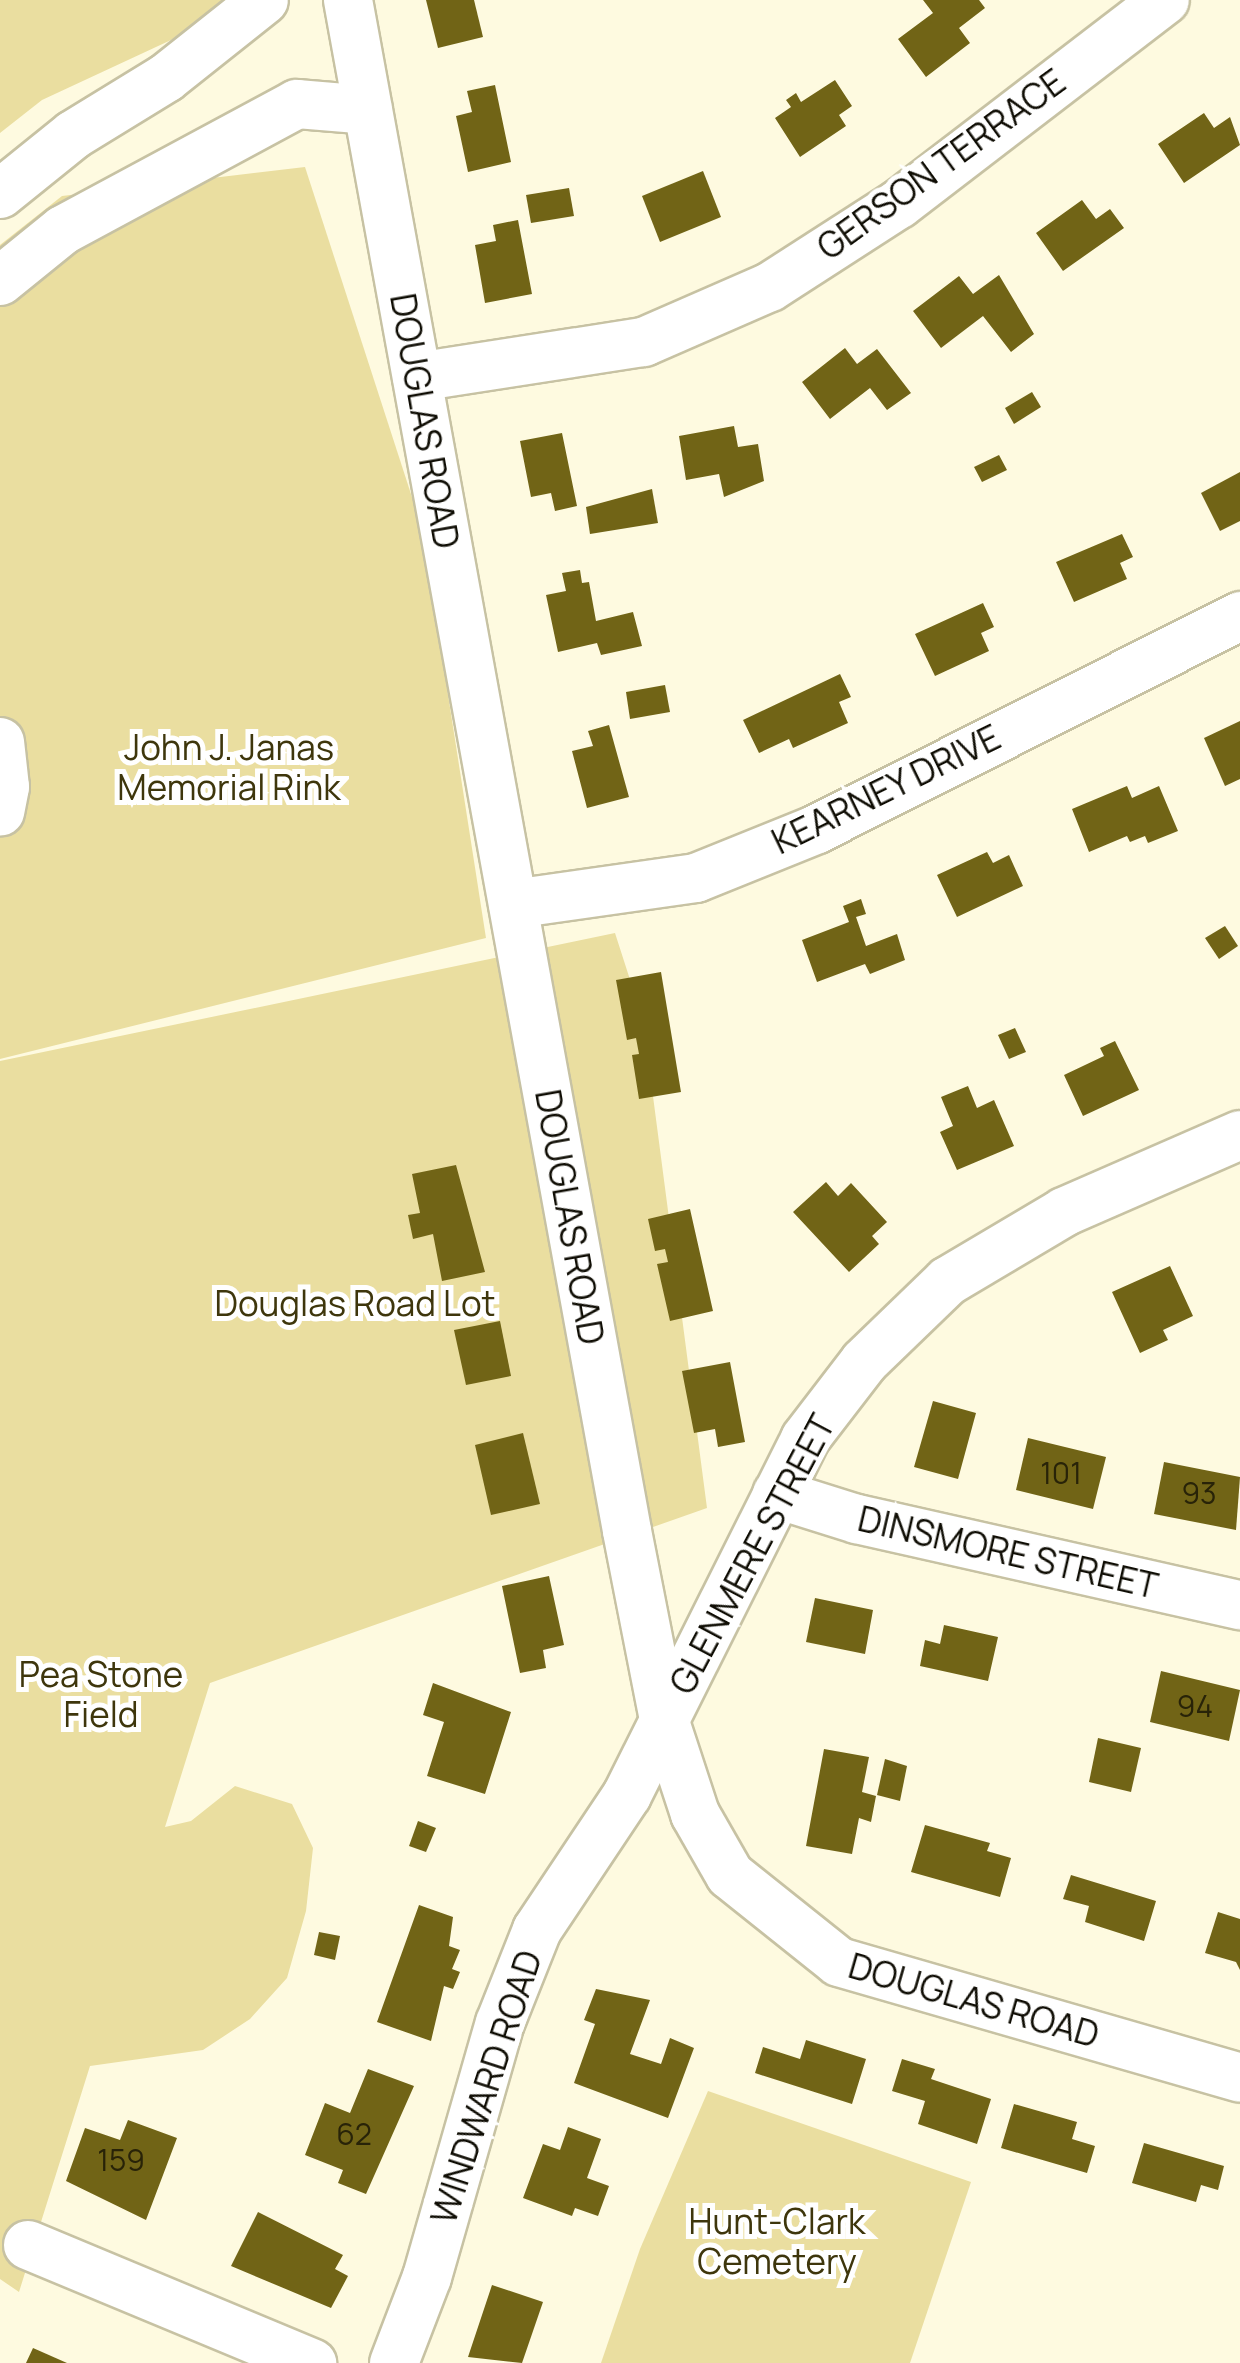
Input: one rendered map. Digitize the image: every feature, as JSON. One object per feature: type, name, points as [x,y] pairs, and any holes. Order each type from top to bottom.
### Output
[{"type":"street","points":[[0,194],[73,135],[166,78],[264,0]]},
{"type":"street","name":"DOUGLAS ROAD","points":[[348,0],[664,1719],[695,1814],[730,1875],[839,1962],[1240,2078]]},
{"type":"street","name":"GERSON TERRACE","points":[[417,377],[644,342],[770,287],[899,204],[1166,0]]},
{"type":"street","points":[[0,280],[63,230],[297,104],[368,110]]},
{"type":"street","name":"KEARNEY DRIVE","points":[[513,904],[696,878],[817,829],[1240,616]]},
{"type":"street","points":[[0,742],[5,786],[0,812]]},
{"type":"street","name":"GLENMERE STREET","points":[[664,1719],[806,1439],[864,1362],[948,1281],[1064,1212],[1240,1136]]},
{"type":"street","points":[[1184,1162],[1240,1172]]},
{"type":"street","name":"DINSMORE STREET","points":[[777,1494],[857,1520],[1240,1605]]},
{"type":"street","name":"WINDWARD ROAD","points":[[394,2363],[427,2276],[500,2023],[537,1930],[627,1795],[664,1719]]},
{"type":"street","points":[[28,2245],[312,2363]]},
{"type":"green space","points":[[0,0],[257,0],[42,100],[0,133]]},
{"type":"green space","name":"John J. Janas Memorial Rink","points":[[305,167],[422,528],[486,938],[0,1059],[0,245],[62,196]]},
{"type":"green space","name":"Douglas Road Lot","points":[[615,933],[643,1020],[707,1508],[210,1683],[165,1827],[191,1821],[235,1786],[292,1804],[313,1848],[306,1911],[287,1978],[250,2019],[203,2050],[90,2066],[19,2292],[0,2279],[0,1061]]},
{"type":"green space","name":"Hunt-Clark Cemetery","points":[[708,2091],[971,2182],[910,2363],[601,2363],[640,2249]]},
{"type":"building","points":[[426,0],[474,0],[483,37],[438,48]]},
{"type":"building","points":[[923,0],[979,0],[985,8],[959,28],[970,43],[926,77],[898,39],[933,13]]},
{"type":"building","points":[[835,80],[852,106],[839,115],[846,126],[800,157],[775,118],[791,107],[786,100],[796,93],[801,102]]},
{"type":"building","points":[[495,85],[511,162],[468,172],[456,116],[472,112],[467,91]]},
{"type":"building","points":[[1204,113],[1214,128],[1230,117],[1240,145],[1184,183],[1158,144]]},
{"type":"building","points":[[703,171],[721,217],[660,242],[642,196]]},
{"type":"building","points":[[569,188],[574,216],[531,223],[526,195]]},
{"type":"building","points":[[1082,200],[1096,219],[1110,209],[1124,228],[1063,271],[1036,233]]},
{"type":"building","points":[[518,220],[532,294],[485,303],[475,245],[496,241],[493,225]]},
{"type":"building","points":[[999,275],[1034,334],[1011,352],[983,316],[941,348],[913,311],[959,276],[973,294]]},
{"type":"building","points":[[845,348],[857,364],[877,349],[911,393],[887,410],[870,388],[830,419],[802,382]]},
{"type":"building","points":[[1032,392],[1041,407],[1014,424],[1005,408]]},
{"type":"building","points":[[734,426],[738,447],[758,444],[764,481],[724,497],[719,474],[686,480],[679,436]]},
{"type":"building","points":[[562,433],[577,506],[555,511],[551,493],[531,497],[520,441]]},
{"type":"building","points":[[999,455],[1007,470],[982,482],[974,467]]},
{"type":"building","points":[[1240,472],[1240,521],[1220,531],[1201,493]]},
{"type":"building","points":[[652,489],[658,523],[590,534],[586,507]]},
{"type":"building","points":[[1122,534],[1133,557],[1120,563],[1127,579],[1074,602],[1056,562]]},
{"type":"building","points":[[580,570],[582,583],[589,582],[596,621],[633,612],[642,646],[601,655],[597,643],[558,652],[546,595],[566,591],[562,573]]},
{"type":"building","points":[[983,603],[994,627],[981,633],[989,651],[935,676],[915,634]]},
{"type":"building","points":[[840,674],[851,697],[839,702],[848,723],[793,748],[789,739],[759,753],[743,720]]},
{"type":"building","points":[[665,685],[670,712],[630,719],[626,692]]},
{"type":"building","points":[[1240,721],[1240,779],[1225,786],[1204,738]]},
{"type":"building","points":[[609,725],[629,797],[587,808],[572,751],[593,746],[588,731]]},
{"type":"building","points":[[1127,786],[1132,798],[1159,786],[1178,831],[1148,843],[1145,836],[1130,842],[1127,836],[1089,852],[1072,809]]},
{"type":"building","points":[[987,852],[993,863],[1009,855],[1023,886],[957,917],[937,875]]},
{"type":"building","points":[[861,899],[866,914],[856,917],[866,946],[897,934],[905,960],[870,974],[865,964],[817,982],[802,940],[849,922],[843,906]]},
{"type":"building","points":[[1225,926],[1238,946],[1219,959],[1205,938]]},
{"type":"building","points":[[661,972],[681,1092],[639,1099],[632,1055],[639,1054],[636,1038],[627,1040],[616,980]]},
{"type":"building","points":[[1015,1028],[1026,1052],[1009,1059],[998,1035]]},
{"type":"building","points":[[1115,1041],[1139,1090],[1083,1116],[1064,1075],[1104,1056],[1100,1048]]},
{"type":"building","points":[[968,1086],[977,1108],[994,1100],[1014,1146],[957,1170],[940,1132],[953,1126],[941,1097]]},
{"type":"building","points":[[456,1165],[485,1272],[442,1281],[433,1234],[413,1239],[408,1215],[420,1213],[412,1174]]},
{"type":"building","points":[[826,1182],[838,1196],[851,1183],[887,1222],[872,1236],[879,1244],[849,1272],[793,1212]]},
{"type":"building","points":[[690,1209],[713,1311],[670,1321],[657,1264],[668,1262],[665,1249],[655,1251],[648,1219]]},
{"type":"building","points":[[1170,1266],[1193,1316],[1163,1330],[1168,1340],[1140,1353],[1112,1292]]},
{"type":"building","points":[[500,1321],[511,1376],[466,1385],[454,1330]]},
{"type":"building","points":[[730,1362],[745,1442],[718,1447],[715,1429],[694,1433],[682,1371]]},
{"type":"building","points":[[933,1401],[976,1413],[958,1479],[914,1467]]},
{"type":"building","points":[[523,1433],[540,1504],[491,1515],[475,1445]]},
{"type":"building","points":[[1028,1438],[1106,1457],[1093,1509],[1016,1490]]},
{"type":"building","points":[[1164,1462],[1240,1477],[1236,1530],[1154,1514]]},
{"type":"building","points":[[549,1576],[564,1645],[543,1650],[546,1668],[520,1673],[502,1586]]},
{"type":"building","points":[[815,1598],[873,1610],[865,1654],[806,1642]]},
{"type":"building","points":[[944,1625],[998,1637],[988,1681],[920,1666],[925,1640],[940,1644]]},
{"type":"building","points":[[1161,1671],[1240,1690],[1229,1741],[1150,1722]]},
{"type":"building","points":[[433,1683],[511,1712],[485,1794],[427,1776],[444,1722],[423,1715]]},
{"type":"building","points":[[1098,1738],[1141,1748],[1131,1792],[1089,1782]]},
{"type":"building","points":[[824,1749],[869,1757],[862,1792],[876,1796],[871,1822],[859,1818],[852,1854],[806,1846]]},
{"type":"building","points":[[885,1759],[907,1766],[900,1801],[877,1795]]},
{"type":"building","points":[[418,1821],[436,1828],[426,1852],[409,1846]]},
{"type":"building","points":[[925,1825],[990,1843],[987,1851],[1011,1858],[1000,1897],[911,1872]]},
{"type":"building","points":[[1071,1875],[1156,1901],[1144,1941],[1085,1922],[1089,1906],[1063,1899]]},
{"type":"building","points":[[419,1905],[453,1917],[449,1946],[460,1950],[452,1969],[460,1972],[453,1989],[444,1986],[431,2041],[377,2022]]},
{"type":"building","points":[[1218,1912],[1240,1919],[1240,1970],[1236,1962],[1205,1953]]},
{"type":"building","points":[[319,1932],[340,1936],[335,1960],[314,1955]]},
{"type":"building","points":[[596,1989],[650,2000],[630,2054],[661,2064],[670,2038],[694,2048],[668,2118],[574,2083],[595,2024],[584,2020]]},
{"type":"building","points":[[806,2040],[866,2059],[852,2104],[755,2073],[763,2047],[800,2059]]},
{"type":"building","points":[[902,2059],[935,2069],[931,2079],[991,2099],[977,2144],[918,2124],[925,2101],[892,2091]]},
{"type":"building","points":[[368,2069],[414,2086],[366,2194],[338,2183],[343,2170],[305,2155],[325,2103],[350,2113]]},
{"type":"building","points":[[1014,2104],[1077,2122],[1072,2139],[1095,2146],[1087,2173],[1001,2148]]},
{"type":"building","points":[[128,2120],[177,2138],[146,2220],[66,2181],[85,2128],[120,2140]]},
{"type":"building","points":[[568,2127],[601,2139],[587,2178],[609,2186],[598,2216],[575,2208],[572,2216],[523,2198],[543,2144],[560,2150]]},
{"type":"building","points":[[1144,2143],[1224,2166],[1218,2190],[1201,2185],[1196,2202],[1132,2183]]},
{"type":"building","points":[[258,2212],[343,2255],[335,2269],[348,2276],[331,2308],[231,2266]]},
{"type":"building","points":[[492,2285],[543,2302],[522,2363],[468,2357]]},
{"type":"building","points":[[33,2348],[67,2363],[26,2363]]},
{"type":"park label","name":"Pea Stone Field","points":[[101,1694]]}]
